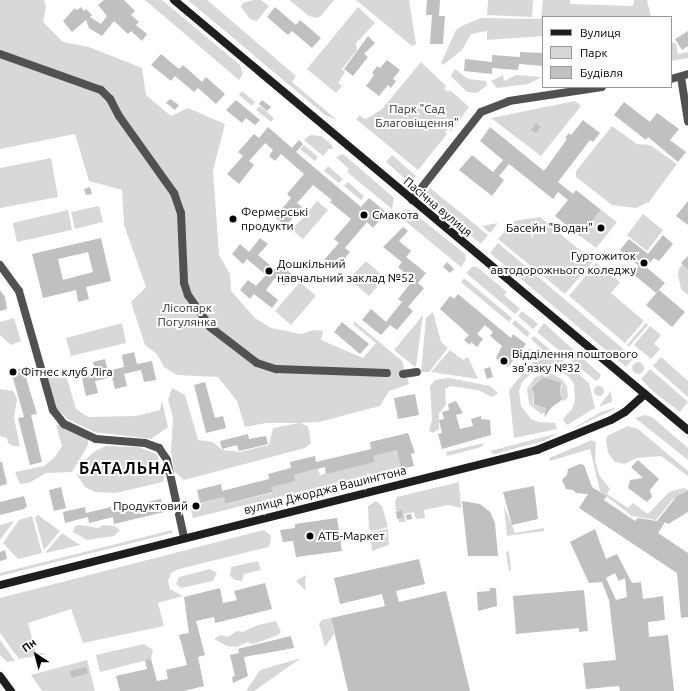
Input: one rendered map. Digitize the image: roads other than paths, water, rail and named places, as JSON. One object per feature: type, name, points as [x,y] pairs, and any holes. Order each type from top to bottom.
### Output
[{"type":"main road","name":"Пасічна вулиця","points":[[174,0],[688,430]]},
{"type":"main road","name":"вулиця Джорджа Вашингтона","points":[[0,585],[184,537],[537,450],[611,420],[625,412],[645,394]]},
{"type":"main road","points":[[0,676],[11,691]]},
{"type":"street","points":[[0,54],[101,90],[110,99],[119,116],[174,193],[181,213],[184,283],[188,295],[210,327],[257,363],[276,369],[387,373]]},
{"type":"street","points":[[672,78],[685,75],[688,121]]},
{"type":"street","points":[[412,200],[481,112],[509,101],[595,88]]},
{"type":"street","points":[[0,266],[19,291],[53,410],[64,424],[96,439],[145,443],[159,448],[167,460],[184,537]]},
{"type":"street","points":[[403,374],[417,372]]},
{"type":"place","name":"Смакота","points":[[364,215]]},
{"type":"place","name":"Фермерські продукти","points":[[233,219]]},
{"type":"place","name":"Басейн \"Водан\"","points":[[601,228]]},
{"type":"place","name":"Гуртожиток автодорожнього коледжу","points":[[644,263]]},
{"type":"place","name":"Дошкільний навчальний заклад №52","points":[[269,271]]},
{"type":"place","name":"Відділення поштового зв'язку №32","points":[[504,361]]},
{"type":"place","name":"Фітнес клуб Ліга","points":[[13,372]]},
{"type":"place","name":"Продуктовий","points":[[196,506]]},
{"type":"place","name":"АТБ-Маркет","points":[[310,536]]},
{"type":"district","name":"БАТАЛЬНА","points":[[126,468]]},
{"type":"park label","name":"Парк \"Сад Благовіщення\"","points":[[417,116]]},
{"type":"park label","name":"Лісопарк Погулянка","points":[[187,315]]}]
